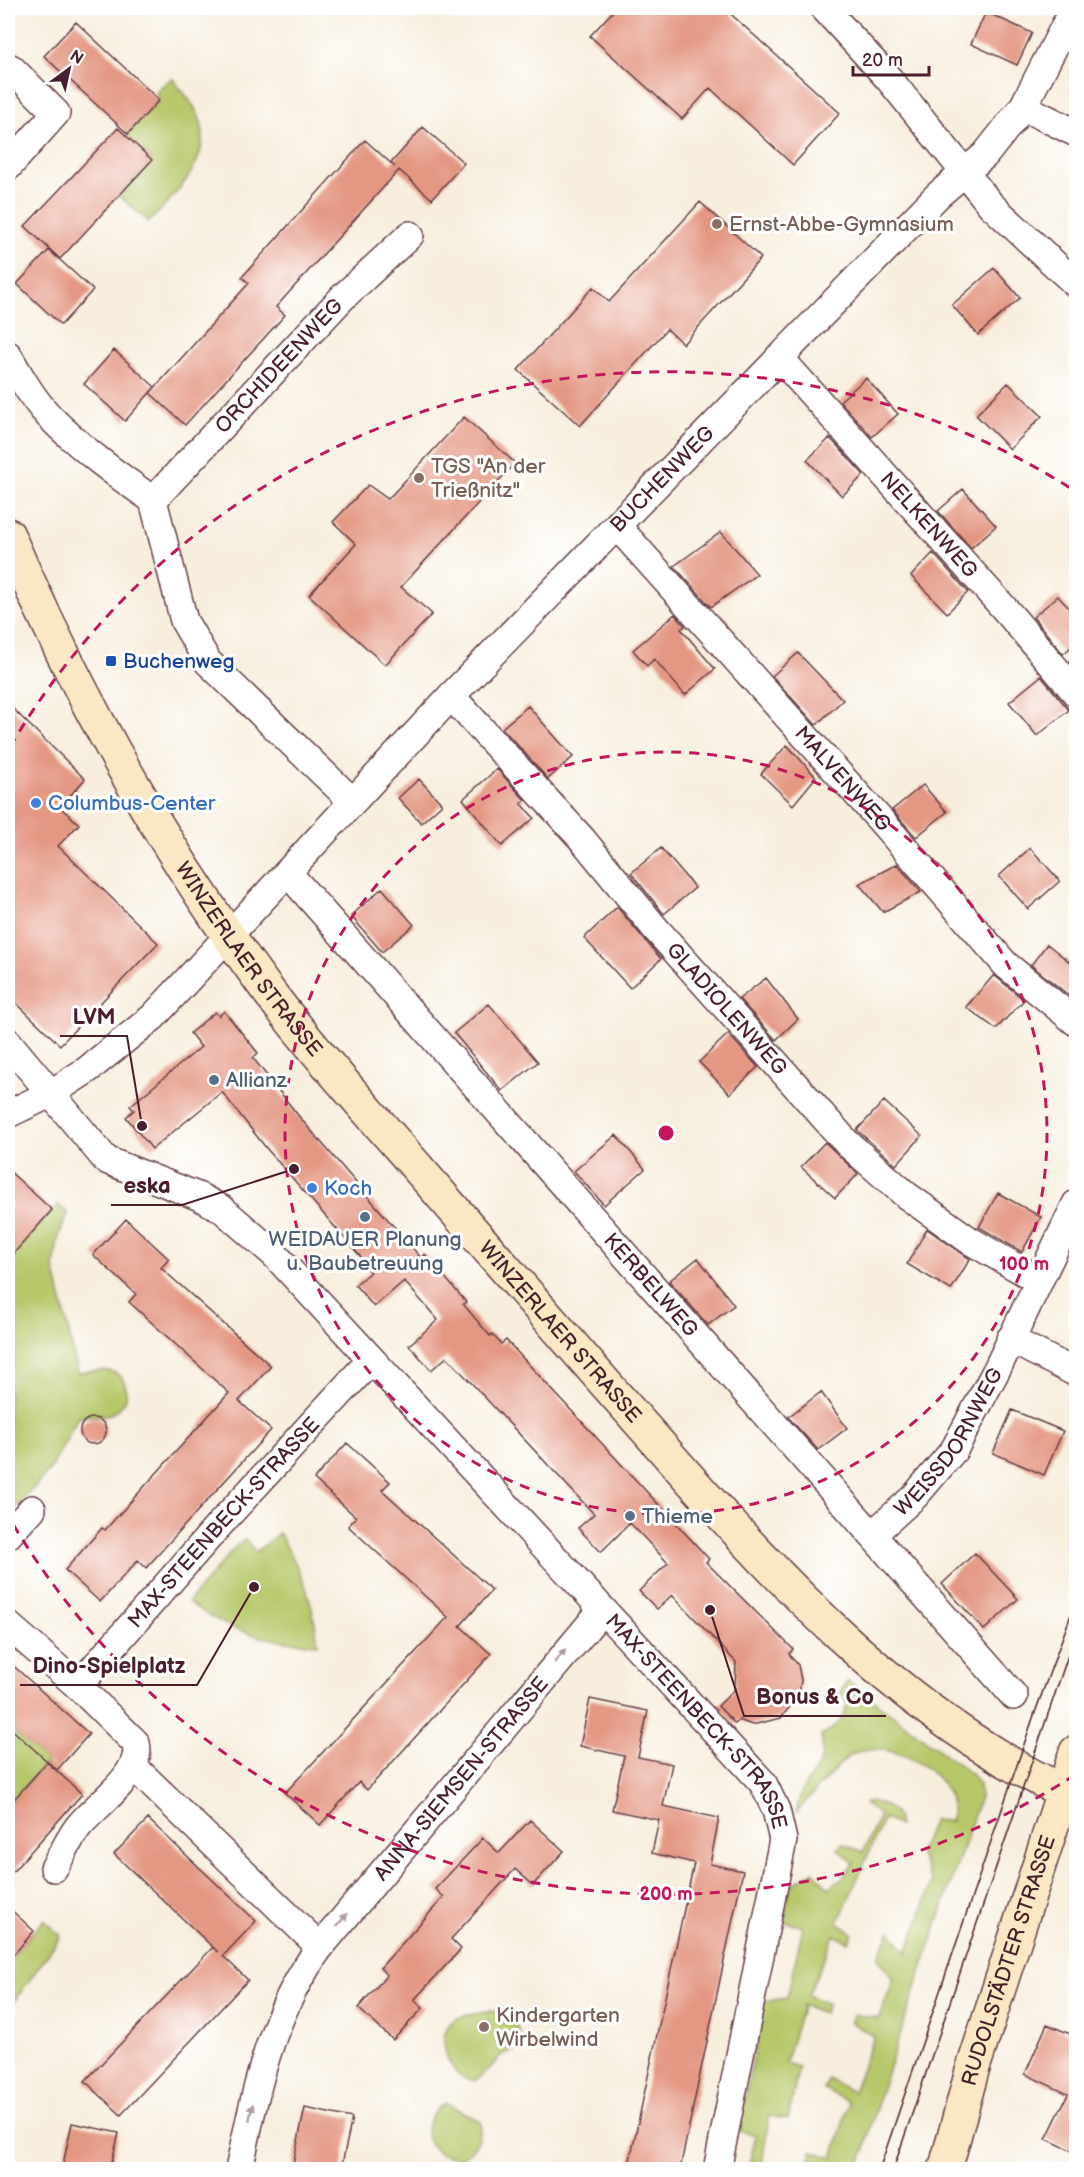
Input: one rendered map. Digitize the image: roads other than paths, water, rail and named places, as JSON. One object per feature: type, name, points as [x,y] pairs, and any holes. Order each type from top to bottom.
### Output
[{"type":"main road","name":"WINZERLAER STRASSE","points":[[8,535],[42,612],[126,776],[230,937],[264,985],[324,1060],[556,1328],[783,1579],[858,1650],[904,1689],[992,1754],[1070,1795]]},
{"type":"main road","name":"RUDOLSTÄDTER STRASSE","points":[[945,2169],[975,2061],[1070,1795],[1077,1752]]},
{"type":"street","points":[[824,8],[888,79],[991,205],[1077,284]]},
{"type":"street","name":"BUCHENWEG","points":[[8,1114],[50,1094],[87,1070],[153,1017],[230,937],[352,801],[451,696],[937,196],[985,155],[1023,107],[1074,8]]},
{"type":"street","points":[[8,72],[11,68],[56,113],[8,167]]},
{"type":"street","points":[[1023,107],[1077,133]]},
{"type":"street","name":"ORCHIDEENWEG","points":[[153,500],[343,297],[410,235]]},
{"type":"street","points":[[8,356],[49,416],[117,475],[153,500],[184,621],[208,662],[352,801]]},
{"type":"street","name":"NELKENWEG","points":[[779,357],[1077,693]]},
{"type":"street","name":"MALVENWEG","points":[[616,526],[882,822],[1006,965],[1077,1022]]},
{"type":"street","name":"GLADIOLENWEG","points":[[451,696],[582,839],[655,928],[847,1143],[906,1195],[969,1239],[1038,1280]]},
{"type":"street","name":"KERBELWEG","points":[[288,873],[1014,1696]]},
{"type":"street","name":"MAX-STEENBECK-STRASSE","points":[[8,1042],[106,1160],[200,1197],[242,1225],[275,1255],[370,1361],[753,1770],[773,1804],[783,1840],[717,2169]]},
{"type":"street","name":"WEISSDORNWEG","points":[[872,1535],[915,1496],[954,1450],[1077,1204]]},
{"type":"street","points":[[1010,1339],[1074,1372]]},
{"type":"street","name":"MAX-STEENBECK-STRASSE","points":[[78,1686],[220,1524],[370,1361]]},
{"type":"street","points":[[8,1535],[32,1509]]},
{"type":"street","name":"ANNA-SIEMSEN-STRASSE","points":[[240,2169],[261,2070],[294,1984],[320,1947],[602,1610]]},
{"type":"street","points":[[8,1625],[78,1686],[136,1743],[139,1754],[135,1767],[78,1827],[54,1868]]},
{"type":"street","points":[[135,1767],[320,1947]]},
{"type":"tram line","points":[[879,2170],[1033,1718],[1076,1601]]},
{"type":"tram line","points":[[893,2170],[1076,1632]]},
{"type":"place","name":"Ernst-Abbe-Gymnasium","points":[[717,224]]},
{"type":"place","name":"TGS \"An der Trießnitz\"","points":[[419,478]]},
{"type":"place","name":"Buchenweg","points":[[111,661]]},
{"type":"place","name":"Columbus-Center","points":[[36,803]]},
{"type":"place","name":"Allianz","points":[[214,1080]]},
{"type":"place","name":"LVM","points":[[142,1126]]},
{"type":"place","name":"eska","points":[[294,1169]]},
{"type":"place","name":"Koch","points":[[312,1188]]},
{"type":"place","name":"WEIDAUER Planung u. Baubetreuung","points":[[365,1217]]},
{"type":"place","name":"Thieme","points":[[630,1516]]},
{"type":"place","name":"Dino-Spielplatz","points":[[254,1587]]},
{"type":"place","name":"Bonus & Co","points":[[710,1610]]},
{"type":"place","name":"Kindergarten Wirbelwind","points":[[484,2027]]}]
